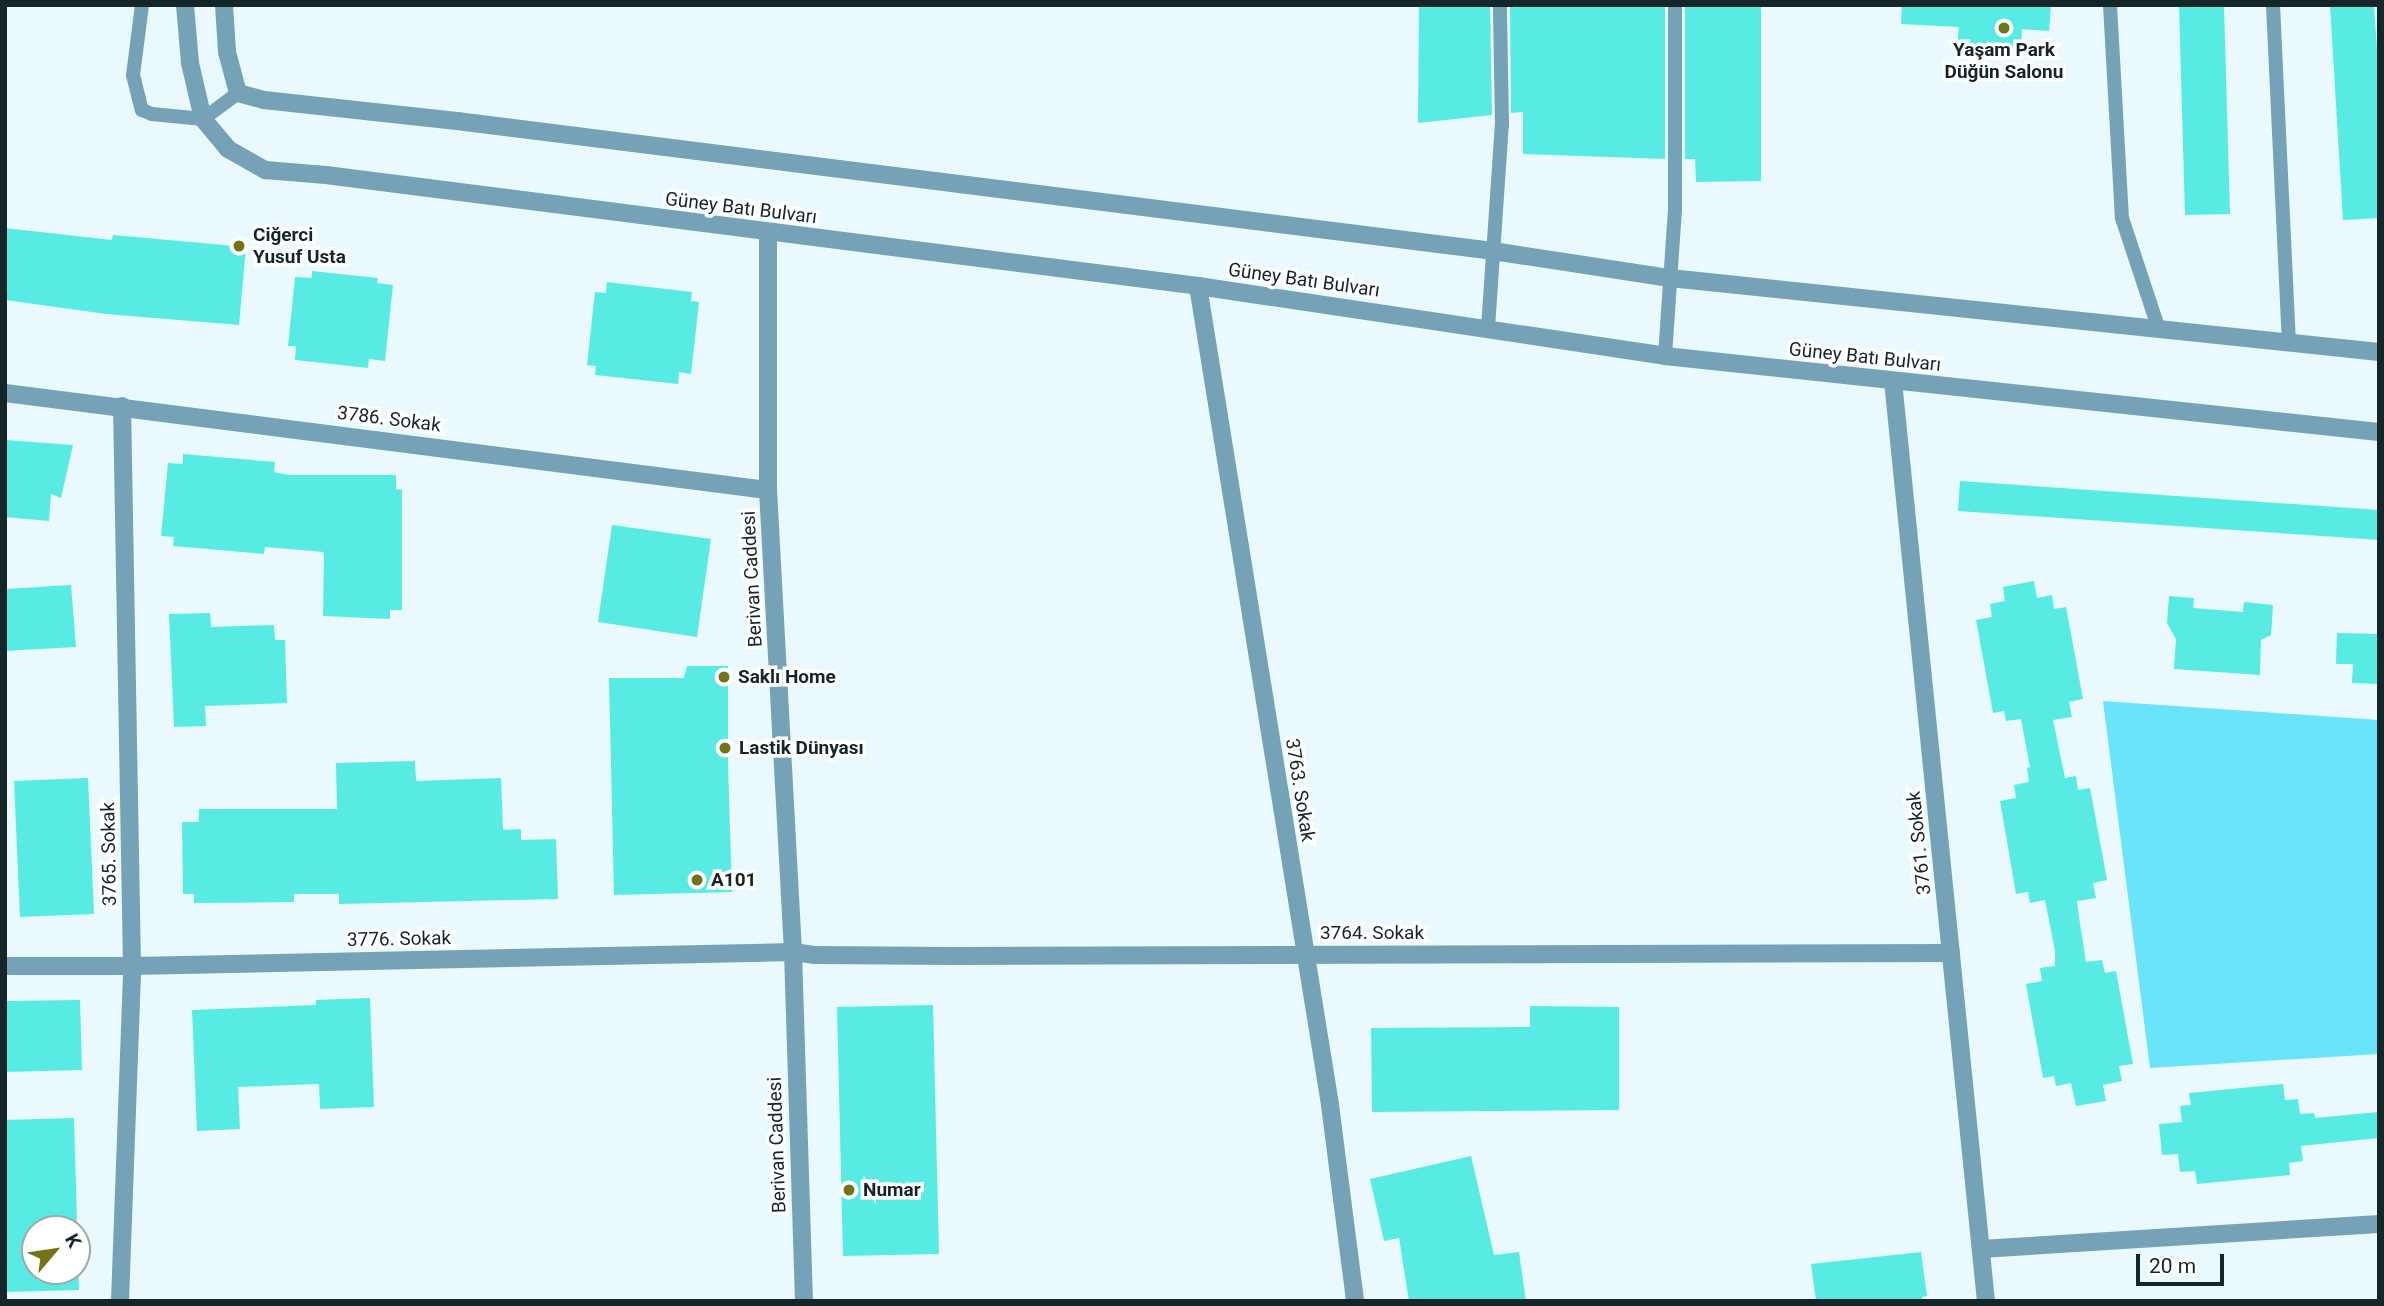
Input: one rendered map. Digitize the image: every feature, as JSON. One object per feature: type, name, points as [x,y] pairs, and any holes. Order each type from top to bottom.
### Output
[{"type":"street","points":[[185,5],[190,63],[203,119]]},
{"type":"street","points":[[225,5],[227,52],[238,93],[264,100],[457,121],[1493,251],[1670,278],[2379,352]]},
{"type":"street","name":"Güney Batı Bulvarı","points":[[203,119],[228,149],[265,170],[326,175],[1198,286],[1665,356],[2379,432]]},
{"type":"street","name":"Berivan Caddesi","points":[[768,233],[768,489],[793,952],[804,1301]]},
{"type":"street","name":"3763. Sokak","points":[[1198,286],[1330,1105],[1355,1301]]},
{"type":"street","name":"3761. Sokak","points":[[1894,381],[1986,1301]]},
{"type":"street","name":"3786. Sokak","points":[[5,393],[768,489]]},
{"type":"street","name":"3765. Sokak","points":[[120,1301],[132,966],[122,406]]},
{"type":"street","name":"3764. Sokak","points":[[793,952],[814,955],[944,956],[1951,953]]},
{"type":"street","name":"3776. Sokak","points":[[5,966],[132,966],[793,952]]},
{"type":"street","points":[[1980,1249],[2379,1224]]},
{"type":"lane","points":[[142,5],[133,75],[142,110],[152,114],[203,119],[238,93]]},
{"type":"lane","points":[[1488,328],[1502,125],[1500,5]]},
{"type":"lane","points":[[1665,356],[1675,209],[1675,5]]},
{"type":"lane","points":[[2110,5],[2122,218],[2159,330]]},
{"type":"lane","points":[[2273,5],[2289,344]]},
{"type":"shaded area","points":[[2103,701],[2379,720],[2379,1054],[2150,1068]]},
{"type":"building","points":[[1419,5],[1490,5],[1492,115],[1418,123]]},
{"type":"building","points":[[1510,5],[1665,5],[1665,159],[1523,154],[1523,112],[1511,113]]},
{"type":"building","points":[[1685,5],[1761,5],[1761,181],[1696,182],[1695,159],[1685,159]]},
{"type":"building","name":"Yaşam Park Düğün Salonu","points":[[1902,5],[2051,5],[2049,31],[2022,29],[2021,51],[1957,47],[1959,27],[1901,24]]},
{"type":"building","points":[[2179,5],[2224,5],[2230,214],[2185,215]]},
{"type":"building","points":[[2330,5],[2374,5],[2379,79],[2379,218],[2343,220]]},
{"type":"building","points":[[5,228],[112,240],[113,235],[246,247],[239,325],[106,314],[5,300]]},
{"type":"building","points":[[312,271],[378,278],[377,283],[393,285],[385,361],[369,359],[368,368],[295,360],[296,346],[288,346],[295,277],[312,278]]},
{"type":"building","points":[[607,282],[692,292],[691,301],[699,302],[691,374],[679,372],[678,384],[595,375],[596,366],[587,365],[595,292],[606,293]]},
{"type":"building","points":[[5,440],[73,445],[61,498],[51,494],[49,521],[5,517]]},
{"type":"building","points":[[183,454],[275,462],[274,472],[288,475],[396,475],[396,489],[402,490],[402,610],[390,610],[390,619],[323,616],[324,552],[265,547],[264,554],[173,546],[174,537],[161,536],[168,463],[183,464]]},
{"type":"building","points":[[1960,481],[2379,510],[2379,540],[1958,511]]},
{"type":"building","points":[[612,525],[711,539],[697,637],[598,622]]},
{"type":"building","points":[[2034,581],[2037,598],[2052,595],[2054,609],[2066,607],[2083,699],[2069,702],[2072,717],[2053,720],[2065,778],[2076,776],[2078,790],[2090,788],[2107,880],[2093,883],[2096,898],[2077,901],[2079,917],[2086,962],[2102,960],[2105,973],[2116,971],[2133,1064],[2119,1066],[2122,1081],[2103,1085],[2106,1101],[2076,1106],[2071,1083],[2056,1086],[2054,1076],[2043,1078],[2026,984],[2042,981],[2040,968],[2055,966],[2055,951],[2045,900],[2030,903],[2028,892],[2016,894],[2000,801],[2016,798],[2014,785],[2029,782],[2027,768],[2030,767],[2021,719],[2006,721],[2004,711],[1993,713],[1976,620],[1992,617],[1990,604],[2005,601],[2003,587]]},
{"type":"building","points":[[71,585],[76,647],[5,651],[5,589]]},
{"type":"building","points":[[2169,596],[2194,598],[2193,608],[2243,612],[2244,602],[2273,605],[2271,635],[2261,640],[2260,675],[2174,669],[2176,639],[2167,623]]},
{"type":"building","points":[[210,613],[211,627],[274,625],[275,640],[285,640],[287,703],[205,706],[206,726],[174,727],[169,614]]},
{"type":"building","points":[[2337,633],[2379,634],[2379,684],[2352,683],[2353,664],[2336,664]]},
{"type":"building","points":[[687,666],[728,666],[732,892],[614,895],[609,678],[684,678]]},
{"type":"building","points":[[415,761],[416,781],[501,778],[503,830],[521,829],[521,840],[556,839],[558,899],[339,904],[339,894],[294,894],[294,902],[194,903],[194,894],[183,894],[182,822],[199,822],[199,809],[337,809],[336,763]]},
{"type":"building","points":[[88,778],[94,914],[20,917],[14,781]]},
{"type":"building","points":[[370,998],[374,1107],[320,1109],[319,1084],[238,1087],[240,1129],[197,1131],[192,1010],[316,1005],[316,1000]]},
{"type":"building","points":[[80,1000],[82,1070],[5,1072],[5,1001]]},
{"type":"building","points":[[933,1005],[939,1254],[843,1256],[837,1007]]},
{"type":"building","points":[[1530,1006],[1619,1007],[1619,1110],[1372,1112],[1371,1028],[1530,1027]]},
{"type":"building","points":[[2283,1084],[2285,1100],[2298,1099],[2300,1114],[2314,1113],[2315,1118],[2379,1112],[2379,1138],[2301,1146],[2303,1161],[2289,1163],[2290,1175],[2197,1184],[2195,1171],[2180,1172],[2178,1154],[2162,1155],[2159,1124],[2182,1122],[2180,1106],[2191,1105],[2189,1093]]},
{"type":"building","points":[[74,1118],[77,1215],[21,1215],[21,1285],[79,1285],[79,1290],[5,1292],[5,1120]]},
{"type":"building","points":[[1471,1156],[1494,1255],[1519,1252],[1526,1301],[1409,1301],[1399,1238],[1384,1241],[1370,1179]]},
{"type":"building","points":[[1921,1252],[1927,1296],[1922,1297],[1922,1301],[1816,1301],[1811,1264]]},
{"type":"place","name":"Yaşam Park Düğün Salonu","points":[[2004,28]]},
{"type":"place","name":"Ciğerci Yusuf Usta","points":[[239,246]]},
{"type":"place","name":"Saklı Home","points":[[724,677]]},
{"type":"place","name":"Lastik Dünyası","points":[[725,748]]},
{"type":"place","name":"A101","points":[[697,880]]},
{"type":"place","name":"Numar","points":[[849,1190]]}]
